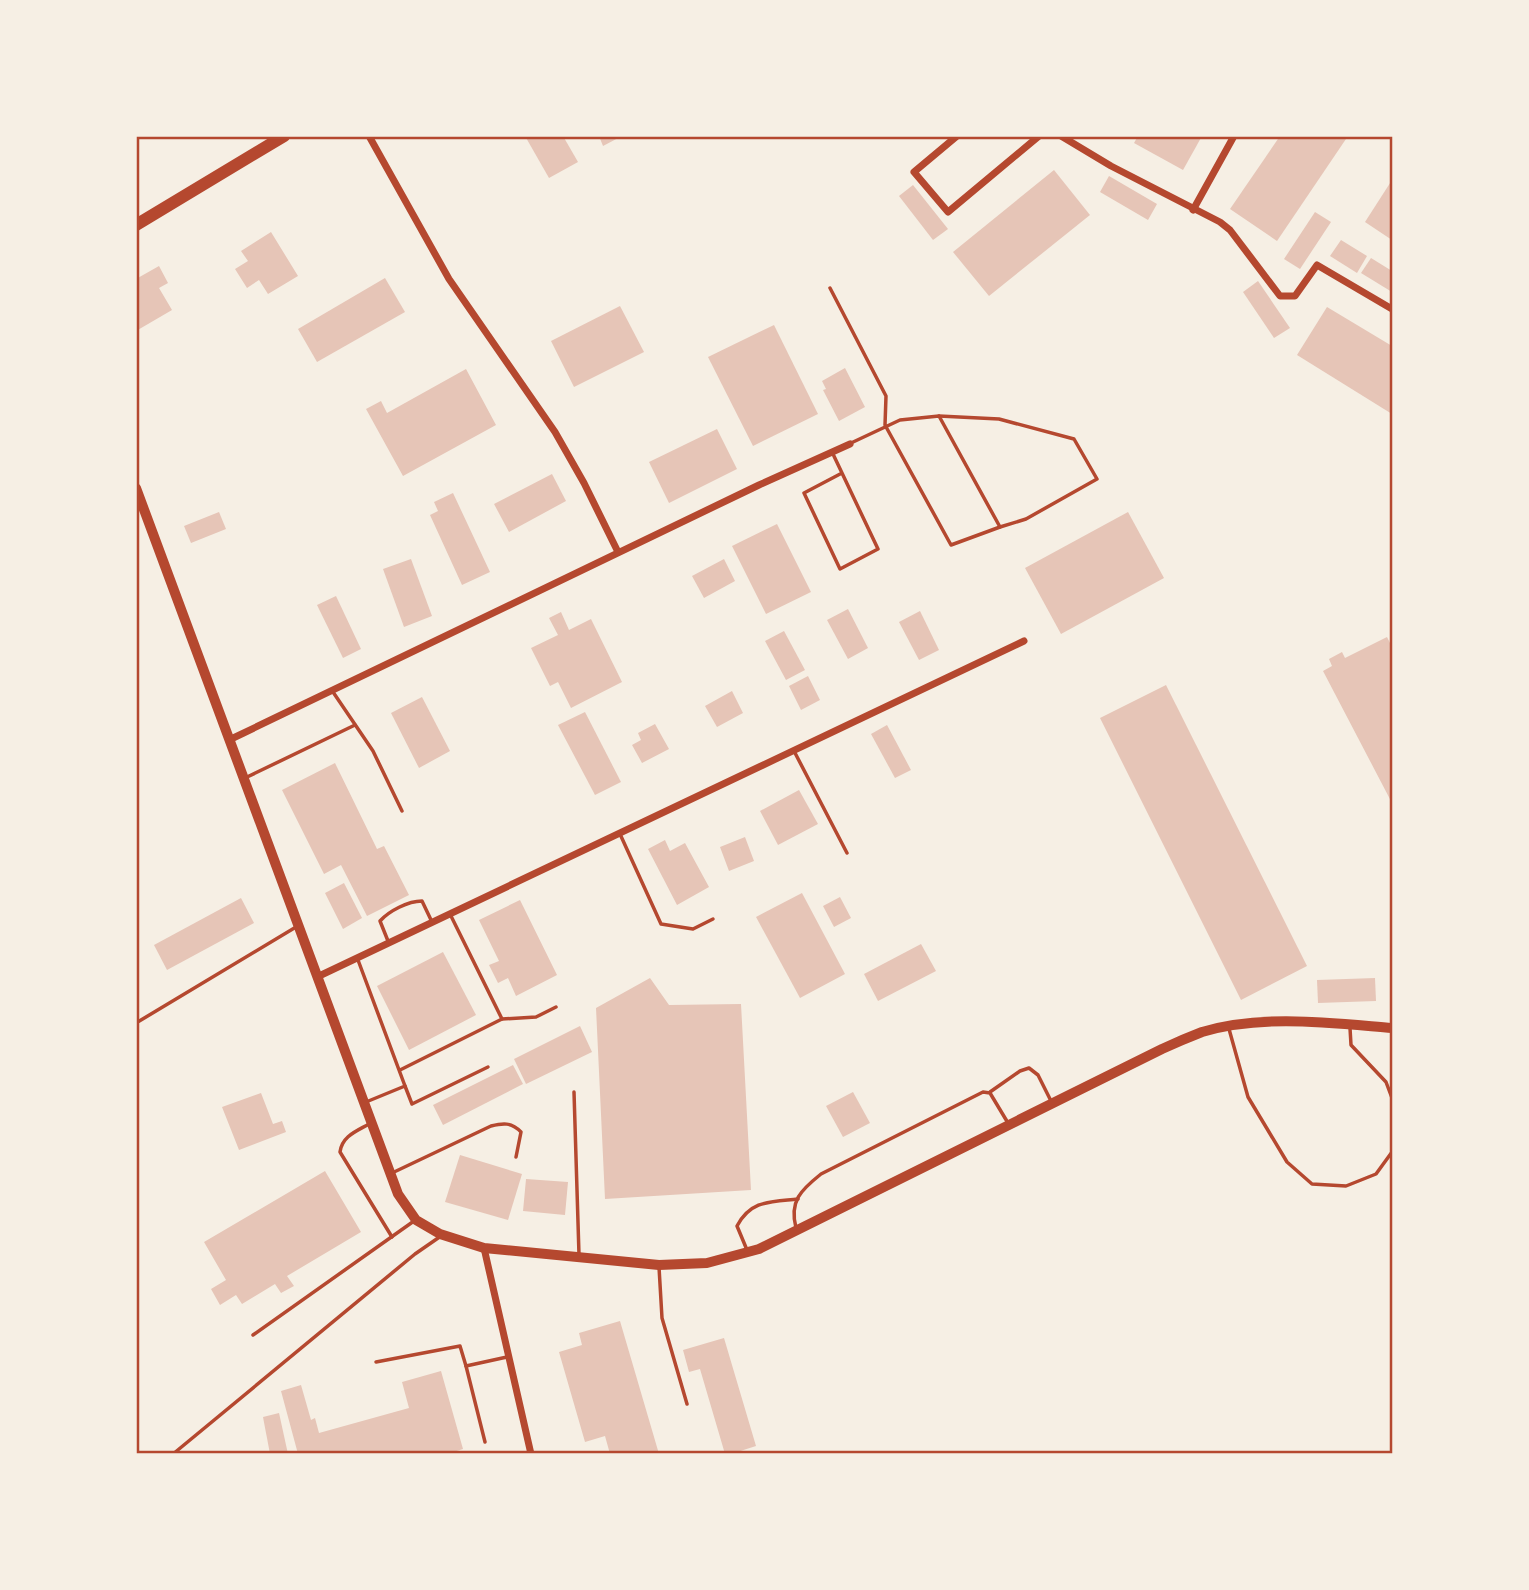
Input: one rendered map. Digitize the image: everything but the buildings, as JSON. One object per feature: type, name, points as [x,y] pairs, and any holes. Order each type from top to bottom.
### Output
[{"type":"highway","points":[[136,225],[284,136]]},
{"type":"main road","points":[[136,488],[398,1194],[416,1220],[443,1235],[485,1248],[659,1265],[707,1263],[759,1249],[1162,1049],[1202,1032],[1276,1022],[1392,1028]]},
{"type":"street","points":[[369,136],[449,279],[555,432],[618,552]]},
{"type":"street","points":[[957,136],[914,172],[948,212],[1039,136]]},
{"type":"street","points":[[1060,136],[1220,222],[1230,230],[1280,296],[1295,296],[1317,265],[1392,309]]},
{"type":"street","points":[[1193,209],[1234,136]]},
{"type":"street","points":[[229,740],[618,552],[850,444]]},
{"type":"street","points":[[317,976],[1024,641]]},
{"type":"street","points":[[485,1248],[531,1454]]},
{"type":"lane","points":[[830,288],[886,396],[885,425],[951,545],[1026,519],[1097,479],[1074,439],[999,419],[939,416],[900,420],[885,425],[850,444]]},
{"type":"lane","points":[[939,416],[1000,527]]},
{"type":"lane","points":[[832,452],[842,473],[878,549],[840,569],[804,493],[842,473]]},
{"type":"lane","points":[[332,690],[373,751],[402,811]]},
{"type":"lane","points":[[243,779],[356,725]]},
{"type":"lane","points":[[793,749],[847,853]]},
{"type":"lane","points":[[619,832],[661,923],[693,929],[713,919]]},
{"type":"lane","points":[[389,942],[380,921],[398,908],[422,901],[432,922]]},
{"type":"lane","points":[[450,913],[502,1019]]},
{"type":"lane","points":[[136,1023],[298,926]]},
{"type":"lane","points":[[357,957],[412,1104],[488,1067]]},
{"type":"lane","points":[[400,1070],[502,1019],[536,1017],[556,1007]]},
{"type":"lane","points":[[1350,1024],[1351,1045],[1386,1082],[1392,1098]]},
{"type":"lane","points":[[1228,1027],[1248,1097],[1287,1162],[1312,1184],[1346,1186],[1376,1174],[1392,1152]]},
{"type":"lane","points":[[988,1093],[1020,1071],[1029,1068],[1038,1075],[1052,1104]]},
{"type":"lane","points":[[364,1103],[405,1086]]},
{"type":"lane","points":[[574,1092],[579,1257]]},
{"type":"lane","points":[[797,1230],[792,1213],[802,1189],[830,1169],[983,1092],[997,1102],[1009,1125]]},
{"type":"lane","points":[[371,1123],[348,1136],[341,1144],[340,1152],[391,1237]]},
{"type":"lane","points":[[390,1174],[491,1126],[505,1123],[515,1126],[521,1132],[516,1157]]},
{"type":"lane","points":[[748,1252],[737,1226],[745,1212],[765,1202],[798,1199]]},
{"type":"lane","points":[[254,1335],[416,1220]]},
{"type":"lane","points":[[173,1454],[415,1254],[443,1235]]},
{"type":"lane","points":[[659,1265],[662,1318],[687,1404]]},
{"type":"lane","points":[[376,1362],[460,1346],[485,1442]]},
{"type":"lane","points":[[466,1366],[509,1357]]}]
